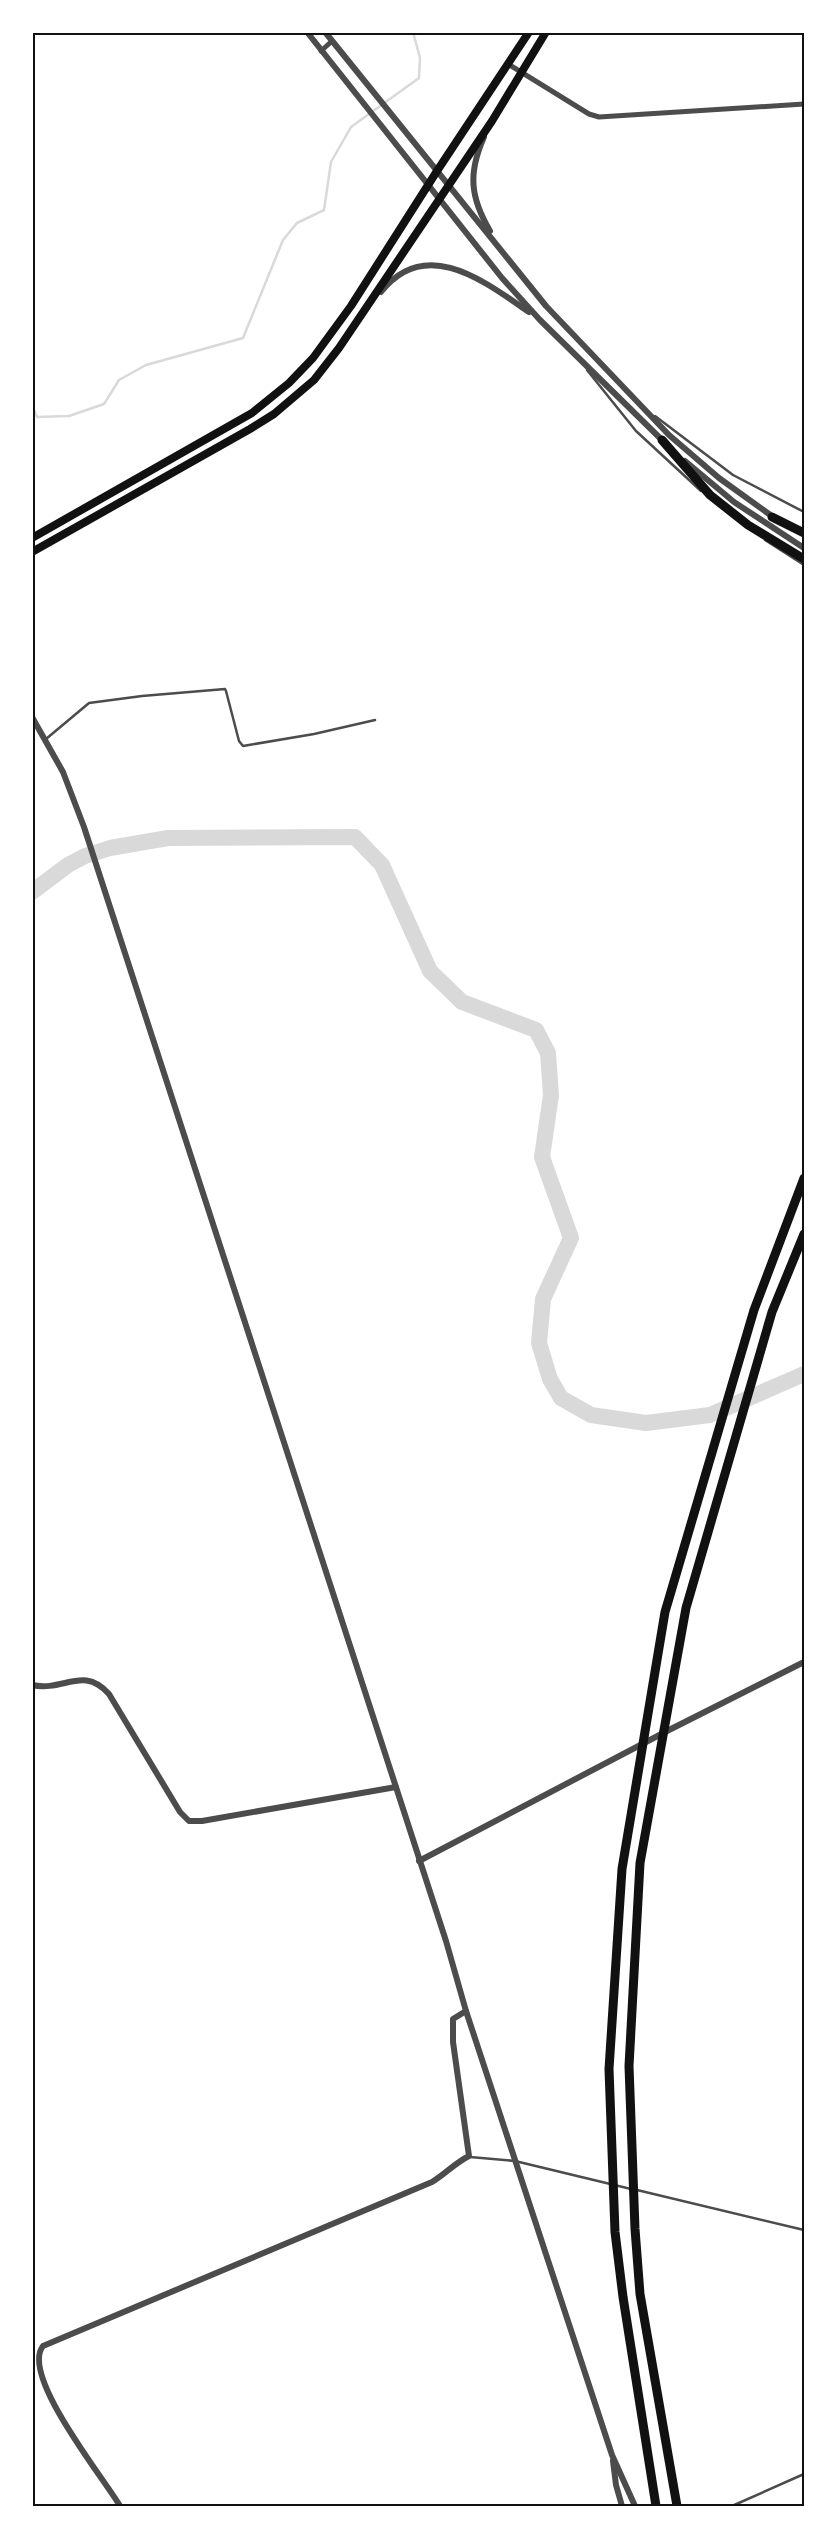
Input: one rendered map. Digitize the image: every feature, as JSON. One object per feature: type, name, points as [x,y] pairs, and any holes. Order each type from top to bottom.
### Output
[{"type":"highway","points":[[662,440],[710,495],[748,524],[804,558]]},
{"type":"highway","points":[[772,517],[804,535]]},
{"type":"highway","points":[[785,1229],[804,1169]]},
{"type":"highway","points":[[656,2506],[623,2297],[615,2232],[610,2069],[622,1869],[665,1612],[754,1310],[804,1178]]},
{"type":"highway","points":[[677,2506],[640,2294],[635,2228],[629,2066],[640,1863],[686,1608],[772,1312],[804,1234]]},
{"type":"main road","points":[[32,538],[252,413],[289,383],[313,358],[351,306],[529,32]]},
{"type":"main road","points":[[32,552],[266,419],[314,380],[366,310],[492,121],[521,70],[546,32]]},
{"type":"main road","points":[[184,452],[190,463]]},
{"type":"main road","points":[[135,480],[141,491]]},
{"type":"street","points":[[307,32],[502,278],[540,320],[662,440],[734,502],[804,548]]},
{"type":"street","points":[[325,32],[546,306],[670,435],[719,478],[772,517]]},
{"type":"street","points":[[321,50],[332,41]]},
{"type":"street","points":[[508,64],[521,70],[589,114],[599,117],[804,104]]},
{"type":"street","points":[[492,121],[477,152],[472,185],[479,212],[502,252]]},
{"type":"street","points":[[366,310],[390,281],[398,275],[416,268],[438,265],[449,266],[470,274],[540,320]]},
{"type":"street","points":[[32,717],[63,772],[84,827],[97,874],[396,1787],[515,2161],[612,2454],[635,2506]]},
{"type":"street","points":[[420,1862],[669,1730],[804,1662]]},
{"type":"street","points":[[32,1685],[41,1687],[89,1679],[100,1683],[109,1694],[180,1812],[189,1821],[202,1821],[396,1787]]},
{"type":"street","points":[[120,2506],[63,2422],[46,2388],[37,2362],[38,2351],[43,2346],[432,2182],[446,2173],[457,2162],[469,2156],[453,2042],[453,2019],[466,2011]]},
{"type":"street","points":[[612,2454],[616,2485],[622,2506]]},
{"type":"lane","points":[[574,353],[636,431],[680,474],[739,523],[804,565]]},
{"type":"lane","points":[[641,406],[734,475],[804,512]]},
{"type":"lane","points":[[46,739],[89,703],[203,689],[225,689],[239,741],[243,746],[314,734],[375,720]]},
{"type":"lane","points":[[469,2156],[515,2161],[804,2230]]},
{"type":"lane","points":[[732,2506],[804,2474]]},
{"type":"waterway","points":[[32,405],[37,417],[69,416],[104,404],[119,380],[146,365],[243,338],[283,240],[297,223],[324,210],[331,162],[351,127],[419,78],[420,58],[413,32]]},
{"type":"waterway","points":[[32,892],[68,865],[85,856],[110,848],[168,838],[355,837],[382,865],[430,971],[462,1002],[536,1030],[548,1053],[551,1095],[542,1157],[571,1238],[543,1299],[539,1343],[550,1379],[561,1398],[591,1415],[646,1423],[710,1415],[804,1374]]}]
